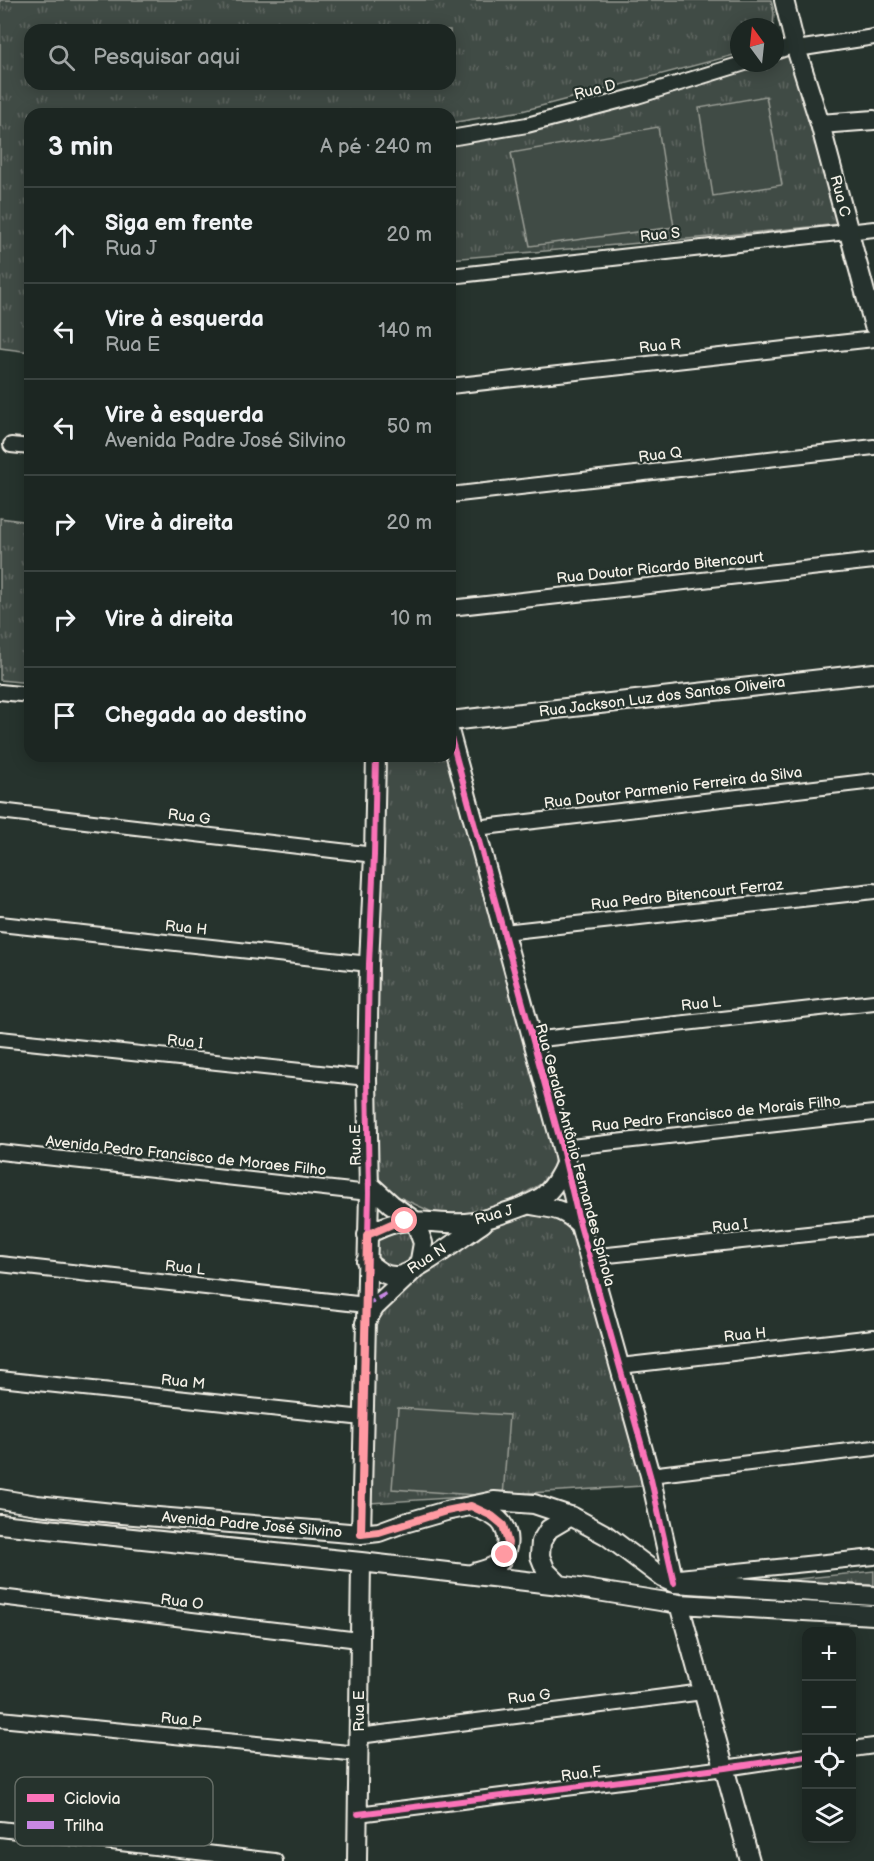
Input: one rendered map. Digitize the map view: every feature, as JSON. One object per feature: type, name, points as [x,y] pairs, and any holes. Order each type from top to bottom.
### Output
[{"type":"street","name":"Rua C","points":[[784,0],[850,231],[874,326]]},
{"type":"street","points":[[784,50],[874,37]]},
{"type":"street","name":"Rua D","points":[[456,137],[527,125],[637,96],[730,68]]},
{"type":"street","points":[[820,124],[874,120]]},
{"type":"street","name":"Rua S","points":[[456,275],[874,229]]},
{"type":"street","name":"Rua R","points":[[456,385],[874,339]]},
{"type":"street","points":[[11,445],[24,446]]},
{"type":"street","name":"Rua Q","points":[[456,494],[874,447]]},
{"type":"street","name":"Rua Doutor Ricardo Bitencourt","points":[[456,607],[874,561]]},
{"type":"street","name":"Rua Jackson Luz dos Santos Oliveira","points":[[456,720],[874,673]]},
{"type":"street","points":[[0,692],[24,694]]},
{"type":"street","name":"Rua Geraldo Antônio Fernandes Spínola","points":[[456,756],[564,1155],[580,1226],[650,1474],[674,1580]]},
{"type":"street","name":"Rua E","points":[[361,1534],[369,1188],[367,1078],[369,964],[376,762]]},
{"type":"street","name":"Rua Doutor Parmenio Ferreira da Silva","points":[[476,828],[874,781]]},
{"type":"street","name":"Rua G","points":[[0,812],[374,855]]},
{"type":"street","name":"Rua Pedro Bitencourt Ferraz","points":[[504,932],[874,891]]},
{"type":"street","name":"Rua H","points":[[0,924],[369,964]]},
{"type":"street","name":"Rua L","points":[[532,1040],[874,1002]]},
{"type":"street","name":"Rua I","points":[[0,1039],[367,1078]]},
{"type":"street","name":"Rua Pedro Francisco de Morais Filho","points":[[564,1155],[874,1113]]},
{"type":"street","name":"Avenida Pedro Francisco de Moraes Filho","points":[[0,1152],[369,1188]]},
{"type":"street","name":"Rua J","points":[[367,1235],[394,1223],[415,1221],[466,1223],[487,1220],[531,1205],[550,1191],[559,1179],[564,1155]]},
{"type":"street","points":[[365,1314],[415,1269],[420,1260],[423,1243],[415,1221],[369,1188]]},
{"type":"street","points":[[531,1205],[558,1210],[569,1215],[580,1226]]},
{"type":"street","name":"Rua N","points":[[366,1261],[378,1270],[400,1276],[415,1269],[487,1220]]},
{"type":"street","name":"Rua I","points":[[590,1257],[874,1227]]},
{"type":"street","name":"Rua L","points":[[0,1264],[365,1314]]},
{"type":"street","name":"Rua H","points":[[620,1365],[874,1337]]},
{"type":"street","name":"Rua M","points":[[0,1379],[363,1418]]},
{"type":"street","points":[[650,1474],[874,1448]]},
{"type":"street","name":"Avenida Padre José Silvino","points":[[0,1499],[122,1514],[361,1534],[379,1532],[435,1514],[494,1501],[534,1504],[571,1516],[606,1535],[663,1578],[874,1596]]},
{"type":"street","points":[[470,1575],[496,1565],[505,1555],[508,1543],[503,1525],[492,1516],[471,1506]]},
{"type":"street","points":[[560,1585],[546,1571],[540,1556],[541,1542],[549,1529],[571,1516]]},
{"type":"street","name":"Avenida Padre José Silvino","points":[[0,1524],[560,1585],[679,1604],[874,1615]]},
{"type":"street","points":[[674,1580],[874,1557]]},
{"type":"street","name":"Rua E","points":[[357,1861],[361,1562]]},
{"type":"street","name":"Rua O","points":[[0,1597],[359,1640]]},
{"type":"street","points":[[679,1604],[750,1861]]},
{"type":"street","name":"Rua G","points":[[359,1736],[703,1692]]},
{"type":"street","name":"Rua P","points":[[0,1719],[359,1754]]},
{"type":"street","points":[[856,1748],[874,1746]]},
{"type":"street","name":"Rua F","points":[[358,1814],[802,1757]]},
{"type":"street","points":[[0,1829],[15,1831]]},
{"type":"street","points":[[146,1846],[275,1861]]},
{"type":"green space","points":[[0,0],[771,0],[774,13],[774,18],[730,18],[730,56],[522,111],[456,122],[456,108],[24,108],[24,351],[0,348]]},
{"type":"green space","points":[[784,55],[793,59],[839,224],[456,258],[456,145],[579,118],[730,71],[784,72]]},
{"type":"green space","points":[[766,96],[782,185],[713,196],[699,108]]},
{"type":"green space","points":[[658,127],[674,227],[530,246],[511,153]]},
{"type":"green space","points":[[0,518],[24,521],[24,682],[0,680]]},
{"type":"green space","points":[[384,762],[450,762],[557,1149],[553,1167],[541,1184],[509,1203],[469,1213],[434,1213],[399,1197],[380,1180],[374,1167]]},
{"type":"green space","points":[[532,1211],[554,1213],[571,1229],[585,1261],[630,1430],[642,1486],[370,1503],[372,1329],[378,1314],[398,1293],[470,1238]]},
{"type":"green space","points":[[407,1228],[417,1240],[411,1262],[398,1268],[391,1268],[381,1263],[376,1252],[378,1234]]},
{"type":"green space","points":[[398,1408],[509,1415],[503,1497],[392,1489]]},
{"type":"green space","points":[[874,1571],[874,1585],[778,1581]]},
{"type":"marked path","points":[[366,1305],[388,1293]]},
{"type":"cycle path","points":[[456,756],[562,1148],[580,1225],[650,1475],[674,1583]]},
{"type":"cycle path","points":[[361,1534],[369,1193],[367,1078],[369,964],[376,762]]},
{"type":"cycle path","points":[[358,1814],[802,1757]]},
{"type":"route","points":[[405,1221],[394,1223],[367,1235],[361,1534],[379,1532],[446,1511],[471,1506],[492,1516],[503,1525],[508,1543],[505,1555]]}]
